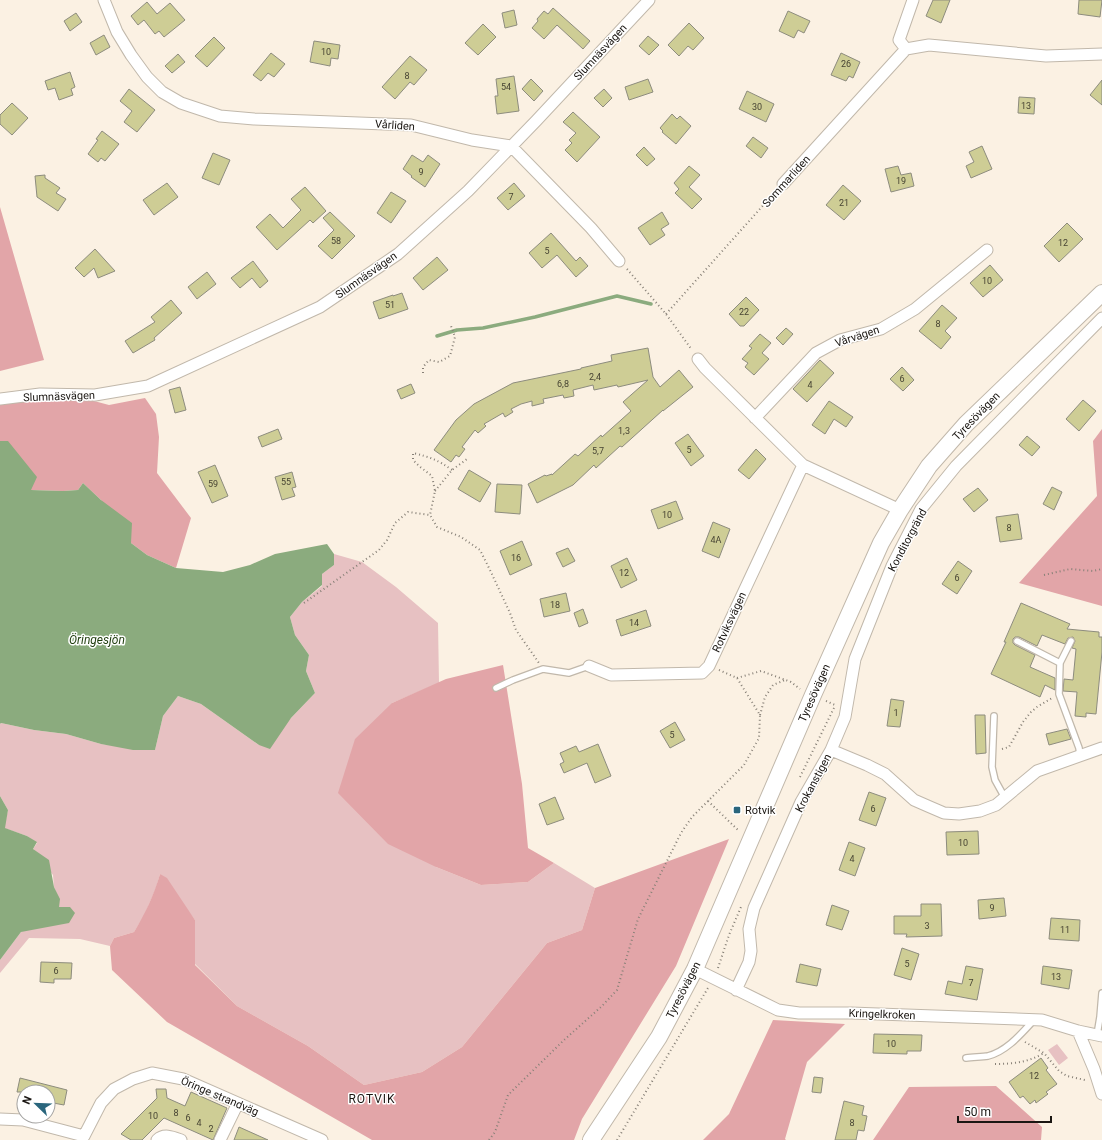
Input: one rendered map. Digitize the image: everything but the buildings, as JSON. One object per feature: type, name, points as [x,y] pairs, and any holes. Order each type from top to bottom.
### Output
[{"type":"main road","name":"Tyresövägen","points":[[591,1140],[659,1037],[695,970],[812,695],[881,543],[900,510],[929,466],[966,424],[1102,293]]},
{"type":"street","name":"Vårliden","points":[[104,0],[117,32],[147,78],[162,92],[181,103],[220,116],[254,119],[411,125],[472,140],[512,146]]},
{"type":"street","name":"Slumnäsvägen","points":[[0,399],[40,394],[95,395],[148,386],[320,307],[398,254],[468,191],[649,0]]},
{"type":"street","points":[[913,0],[899,40],[906,49],[929,45],[1046,56],[1102,54]]},
{"type":"street","name":"Sommarliden","points":[[783,184],[906,49]]},
{"type":"street","points":[[512,146],[591,228],[619,261]]},
{"type":"street","name":"Vårvägen","points":[[755,418],[816,353],[840,340],[881,329],[915,309],[987,250]]},
{"type":"street","name":"Konditorgränd","points":[[831,750],[845,717],[855,659],[892,566],[921,509],[956,466],[1102,318]]},
{"type":"street","points":[[698,359],[705,368],[803,465],[900,510]]},
{"type":"street","name":"Rotviksvägen","points":[[589,666],[611,675],[702,673],[709,666],[803,465]]},
{"type":"street","name":"Krokanstigen","points":[[736,990],[749,962],[751,951],[749,929],[754,908],[801,802],[831,750],[884,774],[914,800],[944,812],[960,814],[980,811],[996,805],[1038,771],[1102,748]]},
{"type":"street","name":"Kringelkroken","points":[[695,970],[778,1010],[799,1013],[852,1013],[1042,1020],[1078,1031],[1100,1035]]},
{"type":"street","points":[[1078,1031],[1094,1069],[1102,1094]]},
{"type":"street","name":"Öringe strandväg","points":[[0,1119],[23,1120],[83,1138],[100,1103],[114,1089],[133,1079],[152,1073],[183,1079],[322,1140]]},
{"type":"street","points":[[220,1140],[238,1103]]},
{"type":"street","points":[[157,1140],[160,1137],[168,1136],[181,1140]]},
{"type":"lane","points":[[1017,641],[1060,663]]},
{"type":"lane","points":[[1071,642],[1060,663],[1059,694],[1079,748],[1080,756]]},
{"type":"lane","points":[[496,688],[542,669],[568,673],[589,666]]},
{"type":"lane","points":[[994,716],[992,766],[995,780],[1005,798]]},
{"type":"lane","points":[[1100,1035],[1102,993]]},
{"type":"lane","points":[[966,1058],[987,1056],[1000,1051],[1034,1020]]},
{"type":"path","name":"Sommarliden","points":[[666,314],[783,184]]},
{"type":"path","points":[[619,261],[666,314],[698,359]]},
{"type":"path","points":[[423,373],[423,367],[429,360],[439,362],[450,356],[455,337],[451,326]]},
{"type":"path","points":[[452,470],[439,461],[413,453],[413,460],[432,476],[435,491],[430,515],[437,527],[461,537],[480,550],[516,630],[542,669]]},
{"type":"path","points":[[435,491],[452,470],[467,459]]},
{"type":"path","points":[[304,603],[380,550],[387,540],[395,523],[408,512],[430,515]]},
{"type":"path","points":[[1044,575],[1070,568],[1093,571],[1102,569]]},
{"type":"path","points":[[709,666],[737,678],[760,715]]},
{"type":"path","points":[[737,678],[761,671],[791,682],[801,690]]},
{"type":"path","points":[[489,1140],[495,1132],[508,1095],[617,990],[638,919],[681,833],[692,817],[744,765],[759,738],[760,715],[765,697],[773,686],[785,680]]},
{"type":"path","points":[[992,749],[1001,750],[1009,746],[1023,722],[1031,712],[1059,694]]},
{"type":"path","points":[[708,801],[739,831]]},
{"type":"path","points":[[617,1140],[714,979],[729,935]]},
{"type":"path","points":[[1017,1037],[1044,1053],[1059,1071],[1067,1076],[1085,1080],[1090,1080],[1096,1076]]},
{"type":"path","points":[[987,1056],[988,1064],[1007,1064],[1028,1060],[1038,1057],[1044,1053]]},
{"type":"shaded area","points":[[0,207],[44,360],[0,371]]},
{"type":"shaded area","points":[[36,398],[94,401],[109,405],[145,398],[156,414],[159,437],[157,473],[191,518],[176,568],[147,555],[131,543],[101,500],[83,483],[78,490],[30,490],[0,441],[0,405]]},
{"type":"shaded area","points":[[1102,429],[1102,606],[1019,583],[1097,496],[1093,441]]},
{"type":"shaded area","points":[[334,554],[362,562],[396,587],[438,623],[439,683],[392,703],[436,867],[481,885],[528,882],[554,863],[595,888],[582,930],[547,943],[462,1047],[422,1072],[364,1085],[308,1046],[237,1006],[195,964],[195,920],[160,874],[156,888],[144,916],[134,932],[114,938],[110,946],[80,939],[29,938],[0,973],[0,960],[21,932],[59,907],[59,899],[54,887],[53,875],[33,849],[37,843],[27,836],[4,828],[8,810],[0,796],[0,724],[66,734],[101,744],[155,750],[163,716],[178,696],[201,704],[259,745],[291,718],[315,693],[306,671],[309,655],[295,635],[290,617],[302,602],[322,586],[322,574],[334,565]]},
{"type":"shaded area","points":[[503,665],[522,784],[528,848],[554,863],[528,882],[481,885],[436,867],[388,844],[338,793],[355,739],[392,703],[446,679]]},
{"type":"shaded area","points":[[729,839],[676,966],[582,1119],[574,1140],[372,1140],[167,1022],[112,970],[110,946],[114,938],[134,932],[149,904],[160,874],[167,878],[195,920],[195,965],[237,1006],[308,1046],[364,1085],[422,1072],[462,1047],[547,943],[582,930],[595,888]]},
{"type":"shaded area","points":[[773,1020],[845,1024],[807,1062],[785,1139],[786,1140],[703,1140],[729,1114]]},
{"type":"shaded area","points":[[1057,1044],[1068,1058],[1059,1065],[1048,1050]]},
{"type":"shaded area","points":[[996,1086],[1042,1127],[1041,1140],[873,1140],[909,1087]]},
{"type":"water","name":"Öringesjön","points":[[0,441],[8,441],[37,477],[31,490],[78,490],[83,483],[101,500],[132,523],[131,543],[147,555],[176,568],[223,572],[250,565],[275,554],[327,544],[334,554],[334,565],[322,574],[322,585],[302,602],[290,617],[295,635],[309,655],[306,671],[315,693],[291,718],[270,749],[259,745],[201,704],[178,696],[163,716],[155,750],[133,750],[101,744],[66,734],[0,724]]},
{"type":"water","points":[[0,796],[8,810],[5,828],[27,836],[37,842],[33,849],[49,860],[54,887],[60,899],[59,907],[70,907],[75,913],[69,923],[21,932],[0,960]]},
{"type":"waterway","points":[[437,336],[457,330],[483,328],[535,317],[617,296],[651,304]]},
{"type":"place","name":"Rotvik","points":[[737,810]]},
{"type":"district","name":"ROTVIK","points":[[372,1099]]}]
